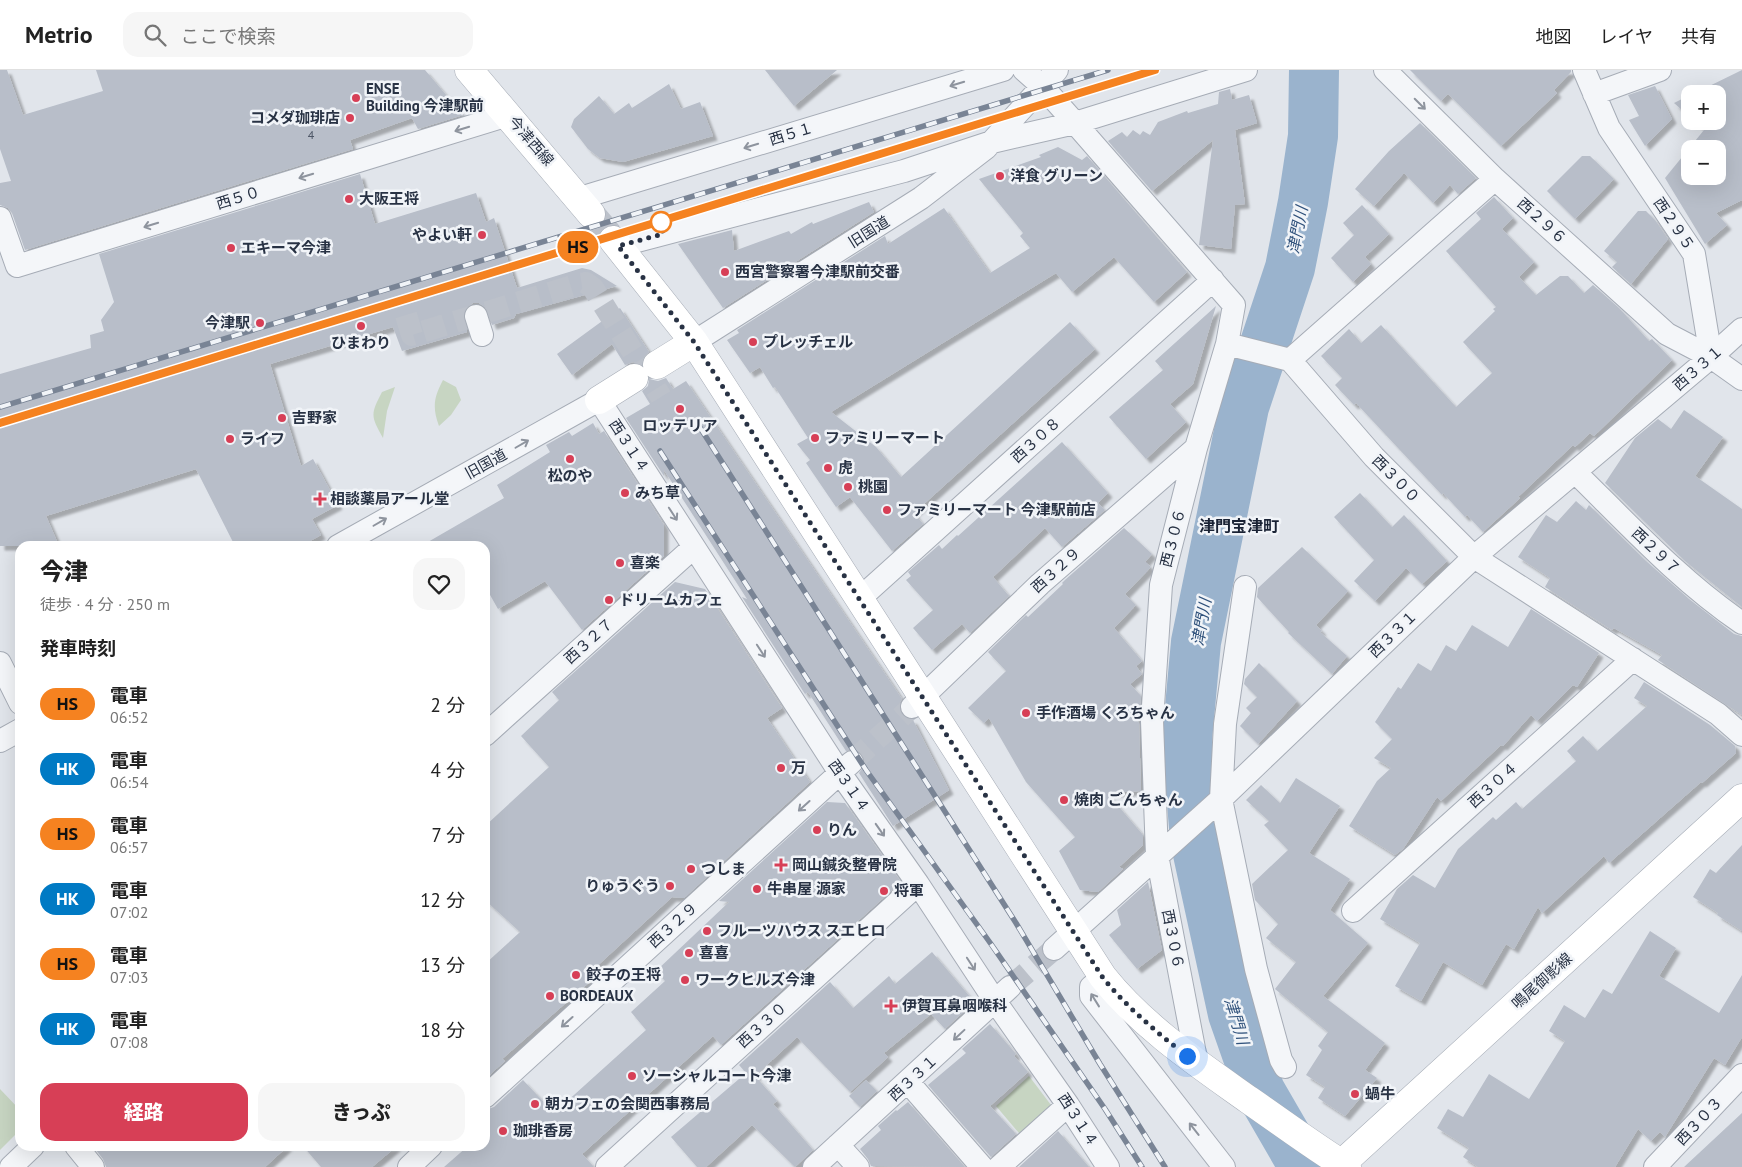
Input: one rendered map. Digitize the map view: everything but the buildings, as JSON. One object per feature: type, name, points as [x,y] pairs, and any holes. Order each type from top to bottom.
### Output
[{"type":"street","name":"今津西線","points":[[470,70],[585,206]]},
{"type":"street","name":"西５１","points":[[585,206],[1003,70]]},
{"type":"street","name":"西３０６","points":[[1024,70],[1042,86],[1076,123],[1234,306],[1227,344],[1196,448],[1161,586],[1152,721],[1163,850],[1197,1064]]},
{"type":"street","name":"旧国道","points":[[657,365],[922,198],[992,142],[1057,70]]},
{"type":"street","points":[[1246,70],[1076,123],[992,142],[904,171],[616,243],[694,342],[858,600],[917,702],[1064,941],[1103,978],[1129,1007],[1165,1039],[1197,1064],[1342,1166]]},
{"type":"street","name":"西２９６","points":[[1385,70],[1495,179],[1667,334],[1711,357]]},
{"type":"street","name":"西２９５","points":[[1584,70],[1609,128],[1694,254],[1711,357]]},
{"type":"street","points":[[1594,94],[1660,70]]},
{"type":"street","name":"西５０","points":[[0,218],[18,266],[508,115]]},
{"type":"street","points":[[1227,344],[1290,360],[1495,179]]},
{"type":"street","name":"西３０８","points":[[858,600],[1213,280]]},
{"type":"street","name":"西３３１","points":[[1064,941],[1221,799],[1474,557],[1742,329]]},
{"type":"street","points":[[1711,357],[1742,379]]},
{"type":"street","name":"西３００","points":[[1290,360],[1374,457],[1474,557],[1718,714],[1742,735]]},
{"type":"street","name":"旧国道","points":[[347,541],[599,400],[634,378]]},
{"type":"street","name":"西３１４","points":[[599,400],[694,547],[846,767],[918,884],[1003,994],[1068,1105],[1108,1167]]},
{"type":"street","name":"西３２９","points":[[917,702],[1040,584],[1196,448]]},
{"type":"street","name":"西２９７","points":[[1574,472],[1659,555],[1715,605],[1742,623]]},
{"type":"street","name":"西３２７","points":[[490,731],[694,547]]},
{"type":"street","points":[[1244,587],[1225,724],[1221,799],[1256,969],[1281,1060],[1285,1067]]},
{"type":"street","name":"西３０４","points":[[1353,911],[1633,659]]},
{"type":"street","points":[[0,663],[15,693]]},
{"type":"street","points":[[0,741],[15,733]]},
{"type":"street","name":"西３２９","points":[[490,1092],[846,767]]},
{"type":"street","name":"鳴尾御影線","points":[[1342,1166],[1742,798]]},
{"type":"street","name":"西３３０","points":[[607,1167],[918,884]]},
{"type":"street","points":[[1103,978],[1091,987],[1091,996],[1224,1167]]},
{"type":"street","name":"西３３１","points":[[814,1167],[1003,994]]},
{"type":"street","name":"西３０３","points":[[1655,1167],[1742,1075]]},
{"type":"street","points":[[908,1082],[982,1167]]},
{"type":"street","points":[[999,1167],[1068,1105]]},
{"type":"street","points":[[838,1145],[858,1167]]},
{"type":"street","points":[[11,1167],[28,1151]]},
{"type":"street","points":[[80,1151],[93,1167]]},
{"type":"green space","points":[[443,380],[456,387],[461,400],[451,415],[439,426],[435,413],[435,402]]},
{"type":"green space","points":[[395,387],[387,411],[383,438],[374,420],[375,406],[382,392]]},
{"type":"green space","points":[[1029,1076],[1051,1105],[1024,1139],[996,1106]]},
{"type":"green space","points":[[0,1089],[15,1105],[15,1135],[0,1150]]},
{"type":"waterway","name":"津門川","points":[[1304,1167],[1260,1091],[1233,1014],[1195,840],[1187,740],[1196,642],[1244,407],[1290,268],[1303,202],[1313,136],[1314,70]]},
{"type":"tunnel","points":[[591,214],[613,240]]},
{"type":"tunnel","points":[[406,315],[412,335],[586,283],[593,288],[661,397]]},
{"type":"tunnel","points":[[852,762],[912,707]]},
{"type":"tunnel","points":[[1010,987],[1054,949]]},
{"type":"railway","points":[[0,407],[1108,70]]},
{"type":"railway","points":[[0,423],[1155,70]]},
{"type":"railway","points":[[699,426],[1016,923],[1100,1064],[1165,1167]]},
{"type":"railway","points":[[660,451],[866,770],[991,944],[1105,1109],[1142,1167]]},
{"type":"train","name":"HS","points":[[0,423],[1155,70]]},
{"type":"place","name":"ENSE Building 今津駅前","points":[[356,98]]},
{"type":"place","name":"コメダ珈琲店","points":[[350,118]]},
{"type":"place","name":"洋食 グリーン","points":[[1000,176]]},
{"type":"place","name":"大阪王将","points":[[349,199]]},
{"type":"place","name":"やよい軒","points":[[482,235]]},
{"type":"place","name":"エキーマ今津","points":[[231,248]]},
{"type":"place","name":"西宮警察署今津駅前交番","points":[[725,272]]},
{"type":"place","name":"今津駅","points":[[260,323]]},
{"type":"place","name":"ひまわり","points":[[361,326]]},
{"type":"place","name":"プレッチェル","points":[[753,342]]},
{"type":"place","name":"ロッテリア","points":[[680,409]]},
{"type":"place","name":"吉野家","points":[[282,418]]},
{"type":"place","name":"ファミリーマート","points":[[815,438]]},
{"type":"place","name":"ライフ","points":[[230,439]]},
{"type":"place","name":"松のや","points":[[570,459]]},
{"type":"place","name":"虎","points":[[828,468]]},
{"type":"place","name":"桃園","points":[[848,487]]},
{"type":"place","name":"みち草","points":[[625,493]]},
{"type":"place","name":"相談薬局アール堂","points":[[320,499]]},
{"type":"place","name":"ファミリーマート 今津駅前店","points":[[887,510]]},
{"type":"place","name":"喜楽","points":[[620,563]]},
{"type":"place","name":"ドリームカフェ","points":[[609,600]]},
{"type":"place","name":"手作酒場 くろちゃん","points":[[1026,713]]},
{"type":"place","name":"万","points":[[781,768]]},
{"type":"place","name":"焼肉 ごんちゃん","points":[[1064,800]]},
{"type":"place","name":"りん","points":[[817,830]]},
{"type":"place","name":"岡山鍼灸整骨院","points":[[781,865]]},
{"type":"place","name":"つしま","points":[[691,869]]},
{"type":"place","name":"りゅうぐう","points":[[670,886]]},
{"type":"place","name":"牛串屋 源家","points":[[757,889]]},
{"type":"place","name":"将軍","points":[[884,891]]},
{"type":"place","name":"フルーツハウス スエヒロ","points":[[707,931]]},
{"type":"place","name":"喜喜","points":[[689,953]]},
{"type":"place","name":"餃子の王将","points":[[576,975]]},
{"type":"place","name":"ワークヒルズ今津","points":[[685,980]]},
{"type":"place","name":"BORDEAUX","points":[[550,996]]},
{"type":"place","name":"伊賀耳鼻咽喉科","points":[[891,1006]]},
{"type":"place","name":"ソーシャルコート今津","points":[[632,1076]]},
{"type":"place","name":"蝸牛","points":[[1355,1094]]},
{"type":"place","name":"朝カフェの会関西事務局","points":[[535,1104]]},
{"type":"place","name":"珈琲香房","points":[[503,1131]]},
{"type":"district","name":"津門宝津町","points":[[1239,526]]},
{"type":"route","points":[[661,222],[663,234],[618,246],[694,342],[858,600],[1103,978],[1129,1007],[1187,1056]]}]
